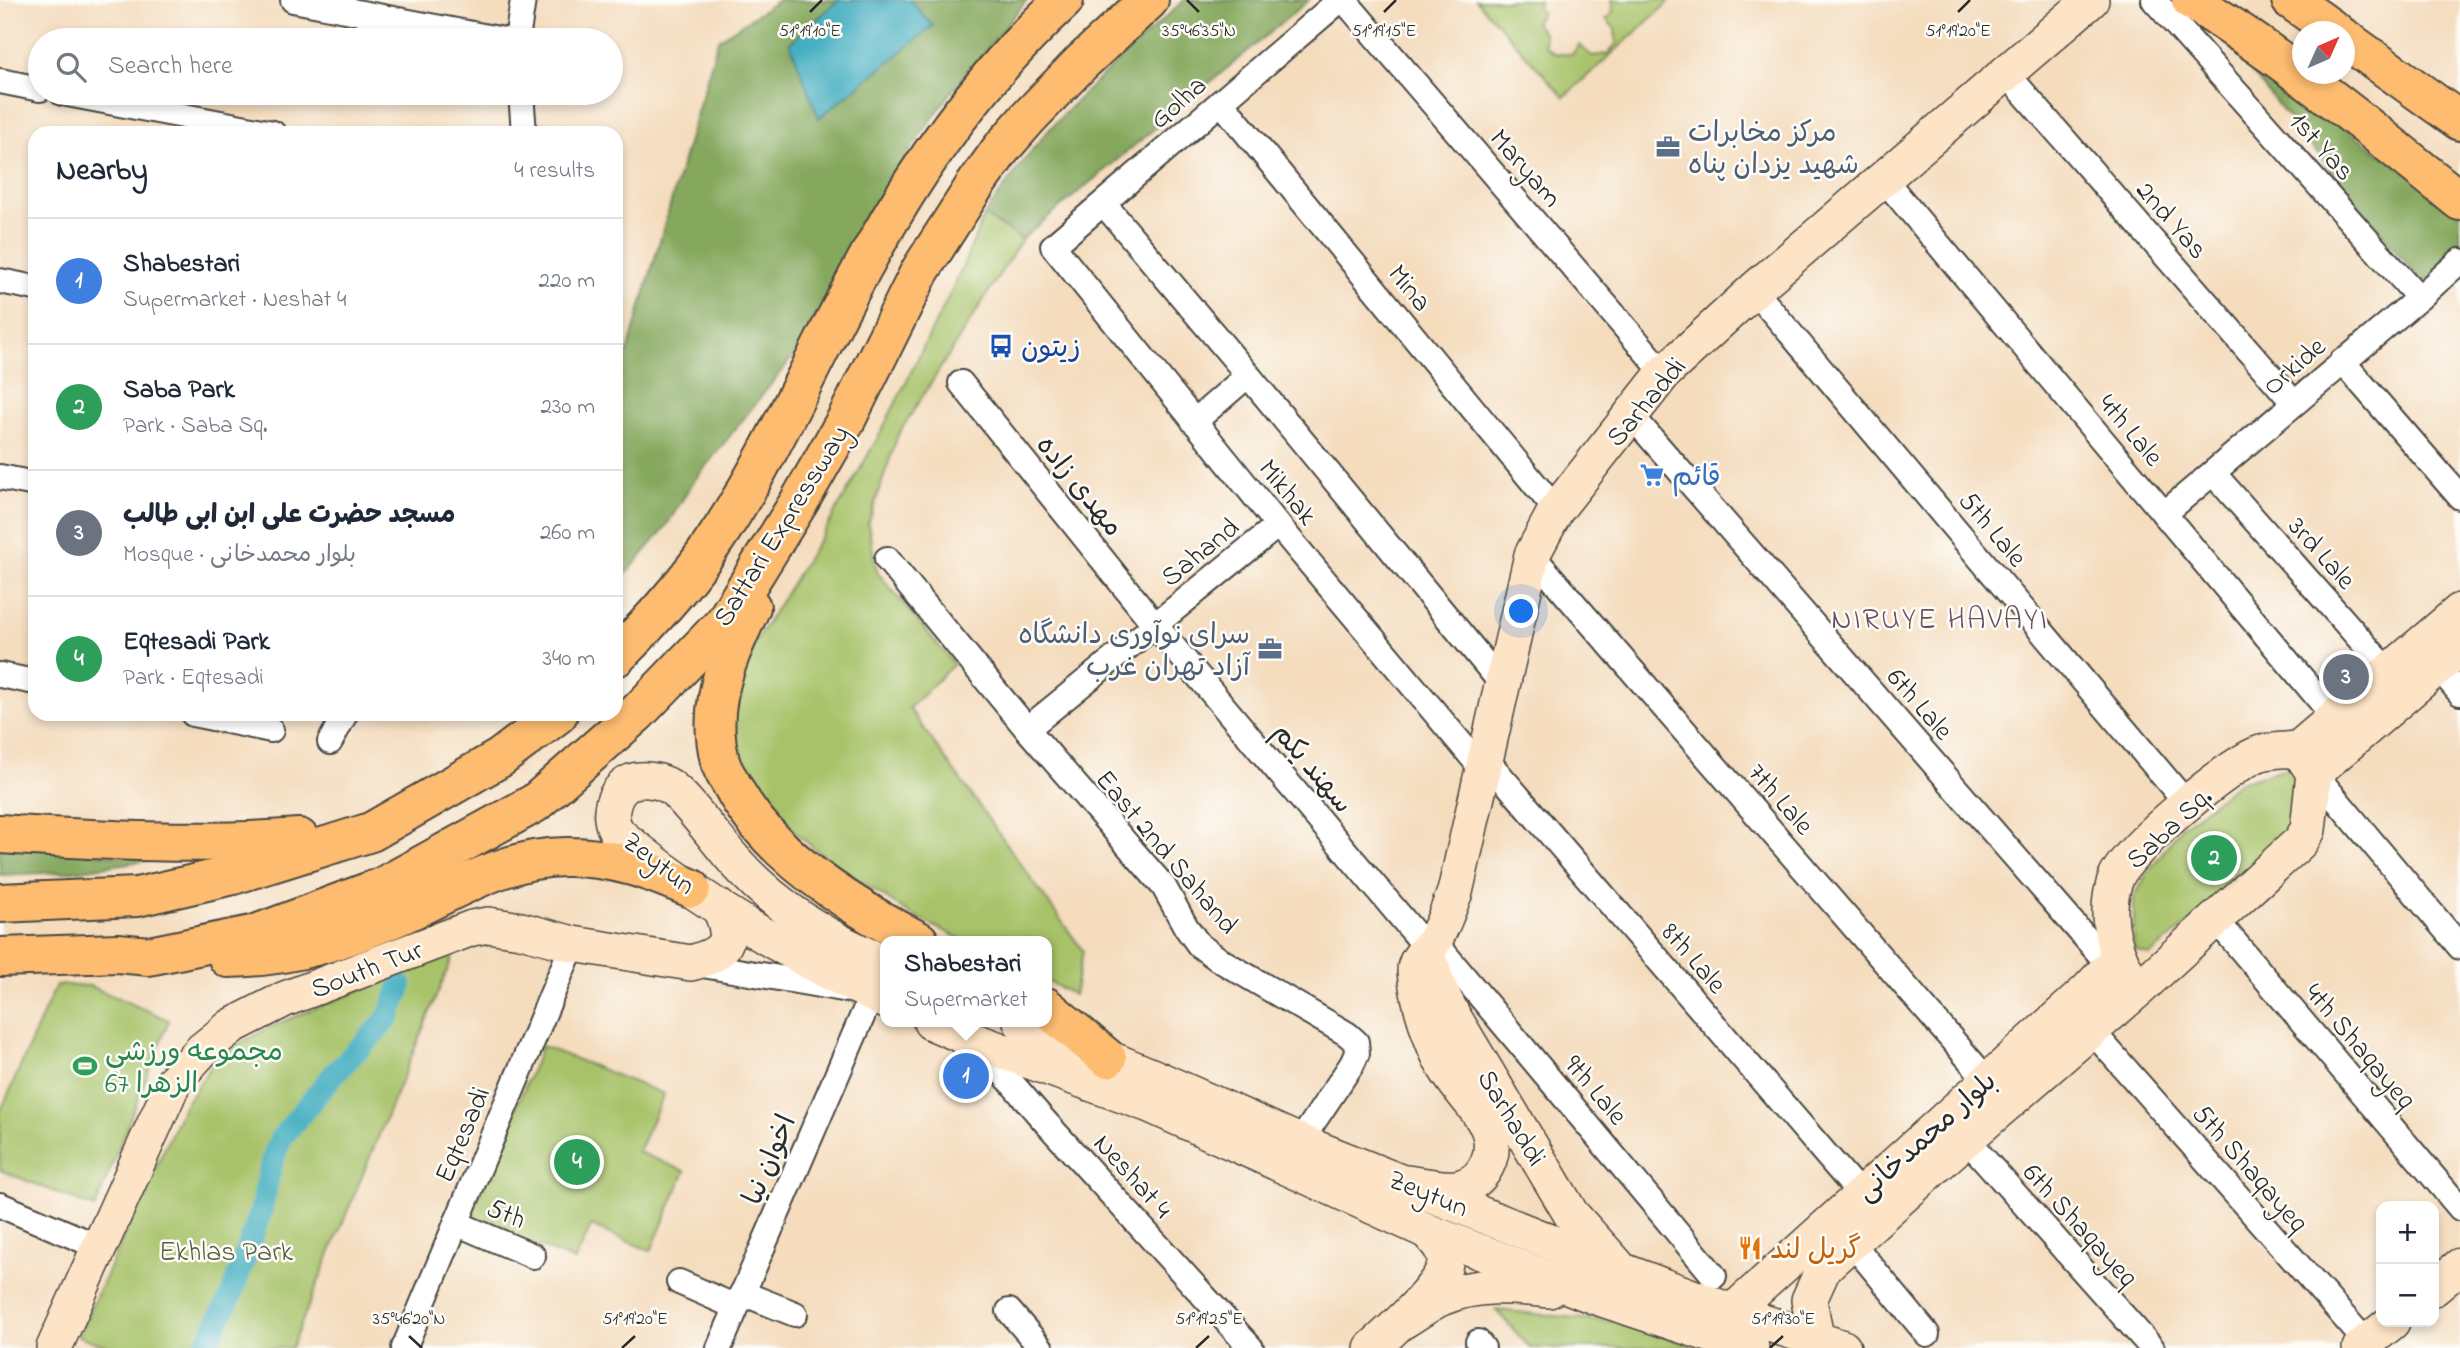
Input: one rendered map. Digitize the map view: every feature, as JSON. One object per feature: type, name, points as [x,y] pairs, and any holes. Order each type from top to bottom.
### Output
[{"type":"main road","name":"Sattari Expressway","points":[[623,649],[680,587],[715,541],[743,495],[874,246],[929,159],[988,80],[1041,20],[1064,0]]},
{"type":"main road","name":"Sattari Expressway","points":[[0,957],[118,953],[149,957],[256,934],[384,886],[536,803],[637,713],[724,623],[846,420],[920,271],[974,187],[1001,149],[1028,118],[1081,63],[1149,0]]},
{"type":"main road","points":[[2191,0],[2237,29],[2345,107],[2460,201]]},
{"type":"main road","points":[[2291,0],[2321,21]]},
{"type":"main road","points":[[2355,46],[2460,121]]},
{"type":"main road","points":[[799,502],[731,652],[718,697],[716,732],[721,764],[756,823],[786,853],[830,888],[911,936]]},
{"type":"main road","points":[[623,630],[680,587]]},
{"type":"main road","points":[[0,903],[137,897],[233,875],[371,832],[500,758],[549,721]]},
{"type":"main road","points":[[0,834],[95,840],[236,843],[371,832]]},
{"type":"main road","points":[[149,957],[263,957],[321,947],[402,914],[494,870],[530,860],[566,857],[608,860],[637,866],[705,897]]},
{"type":"main road","points":[[1052,1012],[1107,1058]]},
{"type":"street","points":[[293,0],[441,28]]},
{"type":"street","points":[[519,28],[523,0]]},
{"type":"street","name":"Golha","points":[[1053,246],[1342,0]]},
{"type":"street","name":"Maryam","points":[[1342,0],[1664,373]]},
{"type":"street","name":"Sarhaddi","points":[[1407,1183],[1449,1189],[1464,1187],[1481,1174],[1491,1154],[1487,1125],[1441,1060],[1421,1003],[1415,969],[1417,960],[1430,944],[1455,892],[1532,555],[1556,510],[1664,373],[1883,178],[2091,0]]},
{"type":"street","name":"1st Yas","points":[[2154,0],[2419,298]]},
{"type":"street","name":"2nd Yas","points":[[2007,74],[2294,403]]},
{"type":"street","points":[[0,81],[28,87]]},
{"type":"street","name":"Mina","points":[[1221,102],[1556,510]]},
{"type":"street","points":[[125,105],[236,126]]},
{"type":"street","points":[[522,105],[523,126]]},
{"type":"street","name":"4th Lale","points":[[1883,178],[2335,718]]},
{"type":"street","name":"Mikhak","points":[[1104,204],[1502,684]]},
{"type":"street","name":"Mikhak","points":[[1053,246],[1279,525],[1484,764]]},
{"type":"street","name":"Orkide","points":[[2164,514],[2460,261]]},
{"type":"street","points":[[0,281],[28,287]]},
{"type":"street","name":"5th Lale","points":[[1755,290],[2188,804]]},
{"type":"street","points":[[2342,361],[2460,497]]},
{"type":"street","points":[[1194,422],[1248,375]]},
{"type":"street","name":"مهدی زاده","points":[[961,383],[1155,625]]},
{"type":"street","name":"6th Lale","points":[[1631,415],[2114,962]]},
{"type":"street","name":"3rd Lale","points":[[2213,473],[2389,672]]},
{"type":"street","points":[[0,477],[28,483]]},
{"type":"street","name":"Sahand","points":[[1027,729],[1279,525]]},
{"type":"street","name":"7th Lale","points":[[1532,555],[1987,1080]]},
{"type":"street","points":[[887,559],[1027,729]]},
{"type":"street","points":[[2139,989],[2300,842],[2308,830],[2306,761],[2335,718],[2460,611]]},
{"type":"street","name":"سهند يكم","points":[[1155,625],[1430,944]]},
{"type":"street","points":[[2306,761],[2453,669]]},
{"type":"street","points":[[0,676],[28,681]]},
{"type":"street","points":[[227,721],[271,730]]},
{"type":"street","points":[[330,742],[341,721]]},
{"type":"street","name":"East 2nd Sahand","points":[[1027,729],[1164,887],[1186,928],[1199,945],[1356,1042],[1357,1053],[1352,1065],[1300,1142]]},
{"type":"street","name":"Saba Sq.","points":[[2139,989],[2114,962],[2111,926],[2111,896],[2116,877],[2129,859],[2188,804],[2237,765],[2261,753],[2306,761]]},
{"type":"street","points":[[2306,761],[2460,947]]},
{"type":"street","name":"8th Lale","points":[[1484,764],[1860,1194]]},
{"type":"street","name":"Zeytun","points":[[880,986],[853,950],[817,929],[771,896],[735,861],[670,786],[647,780],[631,782],[618,792],[611,817],[617,831],[705,897],[801,957],[880,987]]},
{"type":"street","points":[[0,818],[95,840]]},
{"type":"street","points":[[691,963],[708,958],[721,950],[727,940],[728,926],[705,897]]},
{"type":"street","name":"4th Shaqayeq","points":[[2216,920],[2460,1208]]},
{"type":"street","name":"South Tur","points":[[54,1348],[174,1082],[202,1050],[232,1026],[285,999],[472,928],[488,925],[573,944],[691,963],[880,987]]},
{"type":"street","name":"Eqtesadi","points":[[404,1348],[573,944]]},
{"type":"street","name":"Sarhaddi","points":[[1430,944],[1439,989],[1452,1016],[1571,1214],[1623,1271]]},
{"type":"street","name":"9th Lale","points":[[1430,944],[1714,1276]]},
{"type":"street","name":"بلوار محمدخانی","points":[[1829,1343],[1809,1300],[1860,1194],[2087,991],[2114,962]]},
{"type":"street","name":"اخوان نیا","points":[[719,1348],[880,989]]},
{"type":"street","name":"بلوار محمدخانی","points":[[1731,1312],[1834,1246],[1966,1139],[2139,989]]},
{"type":"street","name":"Zeytun","points":[[943,1027],[1150,1105],[1427,1231],[1595,1297],[1751,1348]]},
{"type":"street","name":"Zeytun","points":[[1033,1027],[1300,1142],[1623,1271],[1731,1312],[1829,1343]]},
{"type":"street","name":"5th Shaqayeq","points":[[2091,1030],[2373,1338]]},
{"type":"street","name":"Neshat 4","points":[[975,1041],[1251,1348]]},
{"type":"street","name":"6th Shaqayeq","points":[[1966,1139],[2152,1348]]},
{"type":"street","points":[[0,1205],[99,1247]]},
{"type":"street","name":"5th","points":[[456,1223],[533,1256]]},
{"type":"street","points":[[1372,1348],[1403,1321],[1445,1266],[1443,1248],[1427,1231]]},
{"type":"street","points":[[1834,1246],[1927,1334]]},
{"type":"street","points":[[2439,1283],[2460,1266]]},
{"type":"street","points":[[679,1282],[795,1314]]},
{"type":"street","points":[[1403,1321],[1441,1298],[1474,1288],[1510,1285],[1595,1297]]},
{"type":"street","points":[[1009,1311],[1041,1348]]},
{"type":"green space","points":[[779,0],[1027,0],[950,94],[908,153],[858,234],[799,349],[694,481],[665,528],[623,578],[623,368],[718,40]]},
{"type":"green space","points":[[1184,0],[1309,0],[1022,239],[984,216],[1049,130]]},
{"type":"green space","points":[[1476,0],[1539,0],[1538,9],[1542,12],[1535,23],[1544,33],[1545,46],[1556,54],[1572,54],[1579,45],[1592,56],[1608,54],[1616,44],[1615,29],[1606,19],[1613,12],[1612,0],[1671,0],[1564,97]]},
{"type":"green space","points":[[2227,42],[2460,211],[2460,250],[2423,284]]},
{"type":"green space","points":[[984,216],[1022,239],[898,435],[868,524],[877,572],[954,664],[909,708],[1083,951],[1074,995],[1052,984],[1052,936],[955,936],[911,915],[822,855],[761,803],[738,754],[733,712],[739,668],[827,527],[881,432],[957,280]]},
{"type":"green space","points":[[2287,768],[2299,771],[2291,839],[2150,955],[2134,950],[2134,898],[2145,877],[2181,827],[2240,782]]},
{"type":"green space","points":[[0,846],[157,859],[66,872],[0,875]]},
{"type":"green space","name":"Ekhlas Park","points":[[455,951],[291,1348],[112,1348],[78,1336],[184,1106],[212,1065],[238,1044],[270,1027]]},
{"type":"green space","name":"مجموعه ورزشي الزهرا 67","points":[[56,985],[90,986],[169,1020],[95,1208],[0,1170],[0,1113]]},
{"type":"green space","points":[[542,1046],[664,1094],[638,1152],[685,1171],[651,1251],[591,1226],[575,1261],[469,1218]]},
{"type":"green space","points":[[1496,1310],[1617,1322],[1698,1348],[1530,1348]]},
{"type":"water","points":[[839,0],[910,0],[933,26],[819,118],[790,43]]},
{"type":"waterway","points":[[204,1348],[231,1296],[261,1211],[272,1161],[281,1138],[333,1075],[382,1025],[389,1016],[401,986]]},
{"type":"place","name":"مرکز مخابرات شهید یزدان پناه","points":[[1668,147]]},
{"type":"place","name":"زیتون","points":[[1001,346]]},
{"type":"place","name":"قائم","points":[[1652,475]]},
{"type":"place","name":"سرای نوآوری دانشگاه آزاد تهران غرب","points":[[1270,649]]},
{"type":"place","name":"مسجد حضرت علی ابن ابی طالب","points":[[2346,677]]},
{"type":"place","name":"Saba Park","points":[[2214,858]]},
{"type":"place","name":"مجموعه ورزشي الزهرا 67","points":[[85,1066]]},
{"type":"place","name":"Shabestari","points":[[966,1076]]},
{"type":"place","name":"Eqtesadi Park","points":[[577,1162]]},
{"type":"place","name":"گریل لند","points":[[1750,1248]]},
{"type":"district","name":"NIRUYE HAVAYI","points":[[1940,618]]}]
